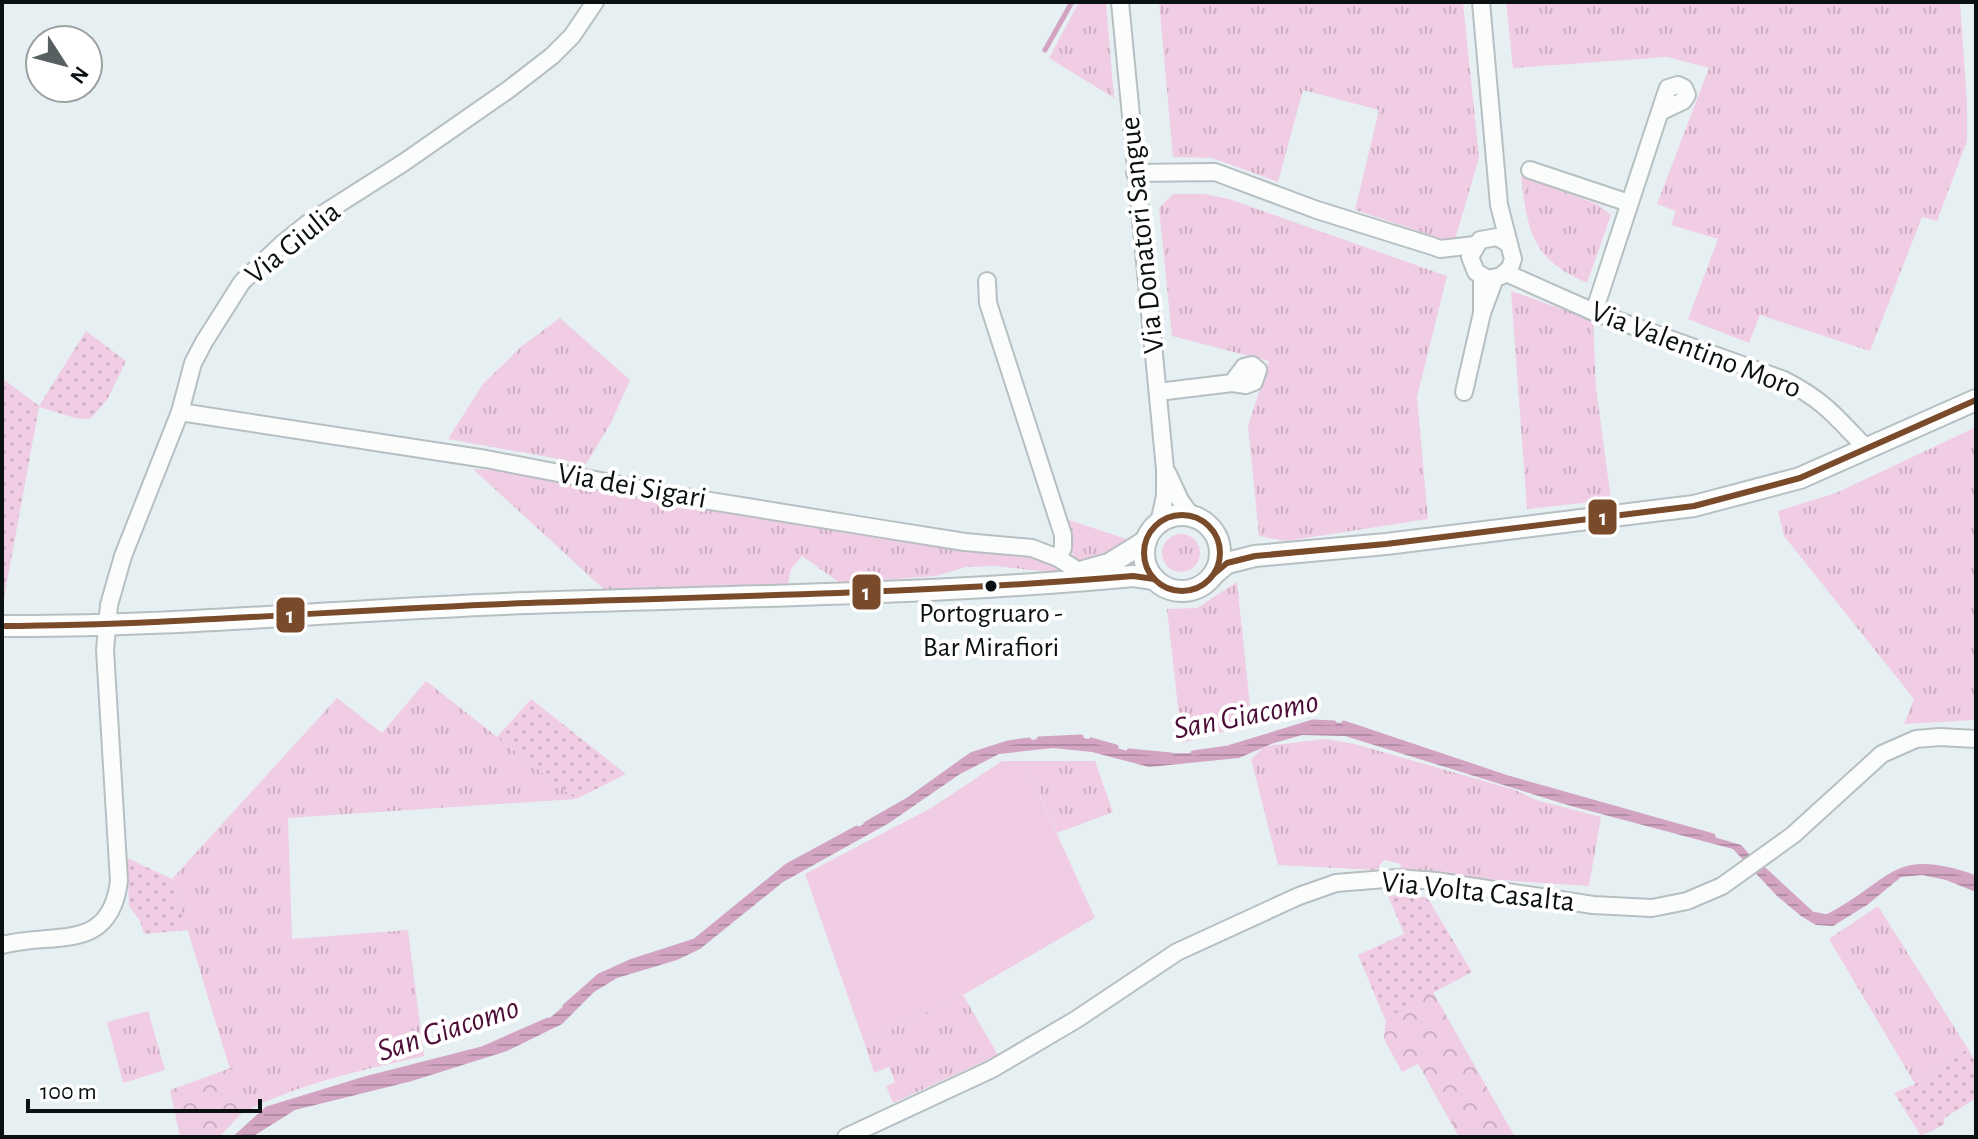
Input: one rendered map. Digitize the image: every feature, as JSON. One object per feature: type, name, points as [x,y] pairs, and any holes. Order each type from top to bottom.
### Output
[{"type":"street","name":"Via Giulia","points":[[2,945],[85,935],[97,929],[116,903],[119,881],[105,627],[112,589],[123,556],[180,412],[193,363],[220,313],[256,268],[307,224],[403,163],[533,72],[572,36],[595,2]]},
{"type":"street","name":"Via Donatori Sangue","points":[[1120,2],[1165,469],[1165,496],[1159,523]]},
{"type":"street","points":[[1464,392],[1505,221],[1499,205],[1481,2]]},
{"type":"street","points":[[1594,312],[1662,111]]},
{"type":"street","points":[[1530,170],[1629,203]]},
{"type":"street","name":"Via Valentino Moro","points":[[1135,173],[1215,172],[1317,210],[1440,249],[1453,259],[1496,266],[1594,312],[1784,380],[1812,395],[1834,412],[1867,449]]},
{"type":"street","points":[[1496,266],[1470,257],[1499,205]]},
{"type":"street","name":"Via Valentino Moro","points":[[1440,249],[1497,237],[1496,266]]},
{"type":"street","points":[[987,281],[988,303],[1063,535],[1063,548],[1058,558]]},
{"type":"street","points":[[1158,392],[1232,383]]},
{"type":"street","points":[[1146,541],[1145,563],[1154,579],[1168,590],[1180,592],[1203,585],[1227,563],[1255,556],[1386,544],[1694,506],[1800,478],[1976,400]]},
{"type":"street","name":"Via dei Sigari","points":[[180,412],[486,459],[673,495],[877,528],[965,542],[1032,548],[1058,558],[1080,572]]},
{"type":"street","name":"Via Donatori Sangue","points":[[1165,469],[1192,517]]},
{"type":"street","points":[[1042,583],[1109,564],[1146,541],[1159,523],[1176,516],[1192,517],[1207,524],[1215,534],[1220,549],[1215,573]]},
{"type":"street","points":[[1215,534],[1255,556]]},
{"type":"street","points":[[2,626],[105,627],[526,603],[777,597],[1133,576],[1154,579]]},
{"type":"street","name":"Via Volta Casalta","points":[[846,1137],[992,1069],[1077,1019],[1177,952],[1286,901],[1336,883],[1410,879],[1593,905],[1652,908],[1687,901],[1722,886],[1793,835],[1882,754],[1916,739],[1976,739]]},
{"type":"green space","points":[[1079,2],[1106,2],[1114,98],[1049,58]]},
{"type":"green space","points":[[1159,2],[1463,2],[1479,158],[1454,243],[1355,210],[1379,110],[1303,90],[1278,182],[1212,158],[1173,157]]},
{"type":"green space","points":[[1506,2],[1960,2],[1967,141],[1937,221],[1922,217],[1870,351],[1760,315],[1749,343],[1688,319],[1718,239],[1671,225],[1676,211],[1657,204],[1709,68],[1667,57],[1513,68]]},
{"type":"green space","points":[[1521,176],[1597,204],[1611,215],[1587,283],[1554,264],[1536,242],[1526,213]]},
{"type":"green space","points":[[1173,194],[1204,194],[1229,199],[1447,276],[1417,397],[1428,519],[1286,541],[1259,536],[1248,426],[1269,361],[1172,336],[1159,208]]},
{"type":"green space","points":[[1511,291],[1593,320],[1596,387],[1611,500],[1527,509]]},
{"type":"green space","points":[[560,318],[630,380],[611,423],[586,464],[448,439],[483,384],[522,346]]},
{"type":"green space","points":[[86,331],[126,361],[107,400],[90,419],[75,418],[39,407],[2,609],[2,378],[39,406]]},
{"type":"green space","points":[[1976,427],[1976,720],[1904,724],[1914,699],[1784,536],[1778,511],[1836,493]]},
{"type":"green space","points":[[473,469],[495,470],[658,502],[970,550],[1033,556],[1061,570],[966,567],[936,576],[840,583],[802,556],[791,569],[788,584],[609,594]]},
{"type":"green space","points":[[1066,519],[1129,540],[1104,558],[1074,561]]},
{"type":"green space","points":[[1181,534],[1195,539],[1200,553],[1195,567],[1181,572],[1167,567],[1162,553],[1167,539]]},
{"type":"green space","points":[[1237,582],[1252,724],[1182,743],[1167,609],[1197,608]]},
{"type":"green space","points":[[426,681],[576,799],[288,818],[292,939],[408,930],[424,1056],[310,1085],[243,1112],[172,879],[337,698],[382,733]]},
{"type":"green space","points":[[531,699],[626,774],[576,799],[497,737]]},
{"type":"green space","points":[[1325,739],[1355,744],[1601,817],[1589,886],[1424,875],[1400,869],[1401,864],[1384,860],[1376,870],[1278,865],[1251,759],[1265,746]]},
{"type":"green space","points":[[1002,761],[1024,761],[1095,918],[963,995],[864,1042],[805,874],[931,808]]},
{"type":"green space","points":[[1024,761],[1095,761],[1113,812],[1057,833]]},
{"type":"green space","points":[[127,858],[172,879],[188,930],[144,934],[140,921],[129,906]]},
{"type":"green space","points":[[1388,895],[1427,897],[1472,972],[1385,1019],[1358,955],[1404,934]]},
{"type":"green space","points":[[1878,906],[1968,1049],[1915,1084],[1829,939]]},
{"type":"green space","points":[[1405,965],[1434,994],[1515,1137],[1459,1137],[1418,1064],[1402,1072],[1384,1039],[1387,1003]]},
{"type":"green space","points":[[963,995],[998,1055],[893,1103],[886,1086],[895,1082],[889,1067],[874,1073],[864,1042]]},
{"type":"green space","points":[[148,1011],[165,1070],[123,1083],[107,1022]]},
{"type":"green space","points":[[1968,1049],[1976,1063],[1976,1098],[1943,1119],[1945,1124],[1921,1136],[1894,1093],[1915,1084]]},
{"type":"green space","points":[[231,1068],[243,1112],[219,1137],[180,1137],[170,1090]]},
{"type":"shaded area","points":[[1313,722],[1351,723],[1508,778],[1741,845],[1813,914],[1827,917],[1909,868],[1927,866],[1948,869],[1976,878],[1976,892],[1946,880],[1922,875],[1901,877],[1867,905],[1833,926],[1816,925],[1777,896],[1733,849],[1571,806],[1345,736],[1302,735],[1239,758],[1149,767],[1092,752],[1053,748],[999,754],[960,774],[889,823],[783,882],[700,949],[677,960],[617,978],[594,992],[562,1024],[507,1051],[412,1081],[295,1110],[252,1137],[237,1137],[271,1108],[365,1079],[482,1049],[545,1022],[599,976],[630,962],[695,941],[787,866],[908,800],[971,755],[1008,743],[1053,737],[1081,737],[1137,754],[1193,753],[1228,748]]},
{"type":"waterway","points":[[1045,50],[1072,2]]},
{"type":"waterway","name":"San Giacomo","points":[[1193,753],[1228,748],[1313,722],[1334,723]]},
{"type":"waterway","name":"San Giacomo","points":[[1344,723],[1508,778],[1713,836]]},
{"type":"waterway","name":"San Giacomo","points":[[1039,739],[1081,737]]},
{"type":"waterway","name":"San Giacomo","points":[[866,824],[908,800],[971,755],[1029,740]]},
{"type":"waterway","name":"San Giacomo","points":[[1091,740],[1116,747]]},
{"type":"waterway","name":"San Giacomo","points":[[1129,751],[1171,755]]},
{"type":"waterway","name":"San Giacomo","points":[[565,1006],[599,976],[630,962],[695,941],[787,866],[857,828]]},
{"type":"waterway","name":"San Giacomo","points":[[1760,866],[1812,914],[1827,917],[1909,868],[1927,866],[1948,869],[1976,878]]},
{"type":"waterway","name":"San Giacomo","points":[[236,1137],[267,1109],[365,1079],[482,1049],[548,1020]]},
{"type":"transit line","name":"1","points":[[1215,573],[1227,563],[1255,556],[1386,544],[1694,506],[1800,478],[1976,400]]},
{"type":"transit line","name":"1","points":[[1182,515],[1197,518],[1209,526],[1217,538],[1220,553],[1217,568],[1209,580],[1197,588],[1182,591],[1167,588],[1155,580],[1147,568],[1144,553],[1147,538],[1155,526],[1167,518],[1182,515]]},
{"type":"transit line","name":"1","points":[[2,626],[907,590],[1133,576],[1154,579]]},
{"type":"place","name":"Portogruaro - Bar Mirafiori","points":[[991,586]]}]
